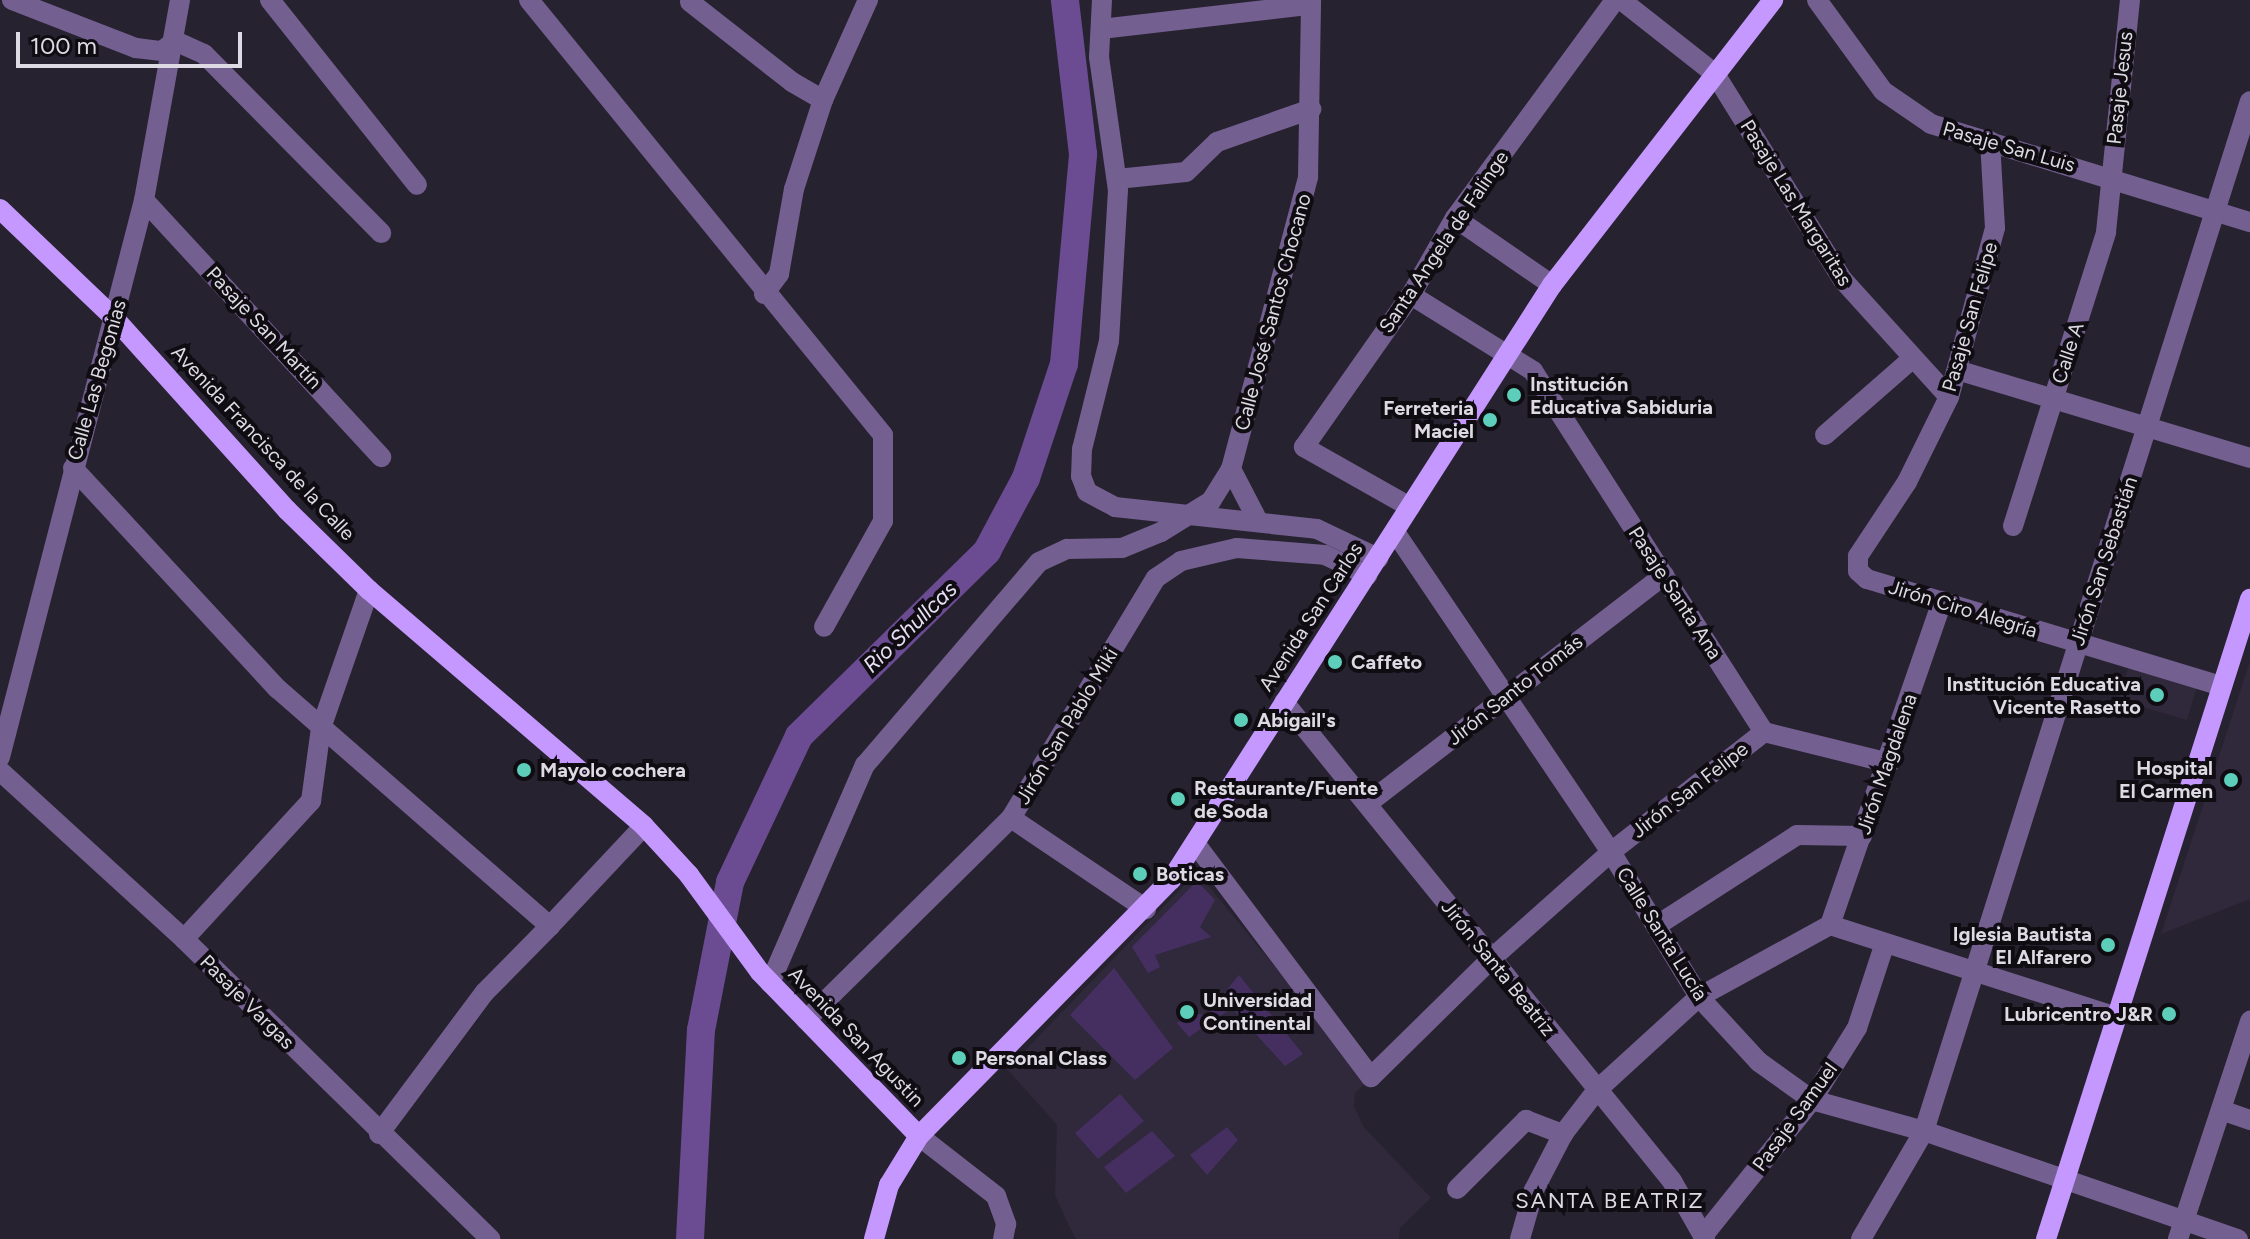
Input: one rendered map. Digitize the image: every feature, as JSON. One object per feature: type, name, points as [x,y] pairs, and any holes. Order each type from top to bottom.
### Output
[{"type":"main road","name":"Avenida San Carlos","points":[[874,1239],[889,1185],[919,1136],[1146,909],[1195,843],[1552,285],[1773,0]]},
{"type":"main road","name":"Avenida Francisca de la Calle","points":[[0,209],[115,319],[287,510],[369,590],[644,826],[689,875]]},
{"type":"main road","points":[[2046,1239],[2250,599]]},
{"type":"main road","name":"Avenida San Agustin","points":[[689,875],[765,977],[919,1136]]},
{"type":"street","points":[[12,0],[152,52],[175,41],[204,54],[381,233]]},
{"type":"street","name":"Calle Las Begonias","points":[[0,757],[144,200],[180,0]]},
{"type":"street","points":[[270,0],[417,185]]},
{"type":"street","points":[[529,0],[764,294],[848,389],[883,439],[883,521],[824,627]]},
{"type":"street","points":[[764,294],[779,274],[794,189],[823,100],[868,0]]},
{"type":"street","points":[[1102,0],[1099,57],[1117,179],[1109,341],[1082,449],[1081,476],[1087,492],[1115,507],[1258,521],[1333,533],[1372,566]]},
{"type":"street","points":[[1618,0],[1715,74]]},
{"type":"street","name":"Santa Angela de Falinge","points":[[1410,507],[1304,447],[1411,295],[1455,218],[1618,0]]},
{"type":"street","name":"Pasaje San Luis","points":[[1817,0],[1883,91],[1906,110],[1931,124],[2250,222]]},
{"type":"street","name":"Pasaje Jesus","points":[[2111,177],[2130,0]]},
{"type":"street","points":[[690,2],[792,82],[823,100]]},
{"type":"street","points":[[1101,29],[1310,2]]},
{"type":"street","name":"Calle José Santos Chocano","points":[[1231,469],[1269,313],[1299,224],[1308,177],[1310,2]]},
{"type":"street","name":"Pasaje Las Margaritas","points":[[1715,74],[1842,279],[1949,397]]},
{"type":"street","name":"Jirón San Sebastián","points":[[1861,1239],[1924,1131],[2250,101]]},
{"type":"street","points":[[1117,179],[1186,172],[1217,142],[1311,109]]},
{"type":"street","name":"Pasaje San Felipe","points":[[1856,565],[1907,482],[1949,397],[1995,228],[1990,141]]},
{"type":"street","name":"Calle A","points":[[2013,526],[2106,232],[2111,177]]},
{"type":"street","name":"Pasaje San Martín","points":[[144,200],[381,457]]},
{"type":"street","points":[[1455,218],[1552,285]]},
{"type":"street","name":"Pasaje Santa Ana","points":[[1411,295],[1510,352],[1533,371],[1764,732]]},
{"type":"street","points":[[1825,435],[1913,358]]},
{"type":"street","points":[[1957,370],[2250,458]]},
{"type":"street","points":[[73,468],[278,689],[550,926]]},
{"type":"street","points":[[765,977],[865,765],[1039,562],[1067,549],[1122,548],[1191,514],[1222,489],[1231,469]]},
{"type":"street","points":[[1231,469],[1258,521]]},
{"type":"street","name":"Calle Santa Lucía","points":[[1395,532],[1611,852],[1699,997],[1759,1062],[1812,1100],[1924,1131],[2181,1230],[2238,1239]]},
{"type":"street","name":"Jirón San Pablo Miki","points":[[806,1020],[1011,818],[1156,578],[1181,561],[1237,548],[1325,555],[1372,566]]},
{"type":"street","name":"Jirón Ciro Alegría","points":[[1856,565],[1864,578],[2222,686]]},
{"type":"street","name":"Jirón Santo Tomás","points":[[1367,804],[1664,575]]},
{"type":"street","points":[[184,939],[311,801],[321,728],[369,590]]},
{"type":"street","name":"Jirón Magdalena","points":[[1830,925],[1889,763],[1942,601]]},
{"type":"street","name":"Jirón Santa Beatriz","points":[[1284,702],[1672,1181],[1704,1237]]},
{"type":"street","points":[[1764,732],[1889,763]]},
{"type":"street","name":"Jirón San Felipe","points":[[1195,843],[1371,1077],[1491,959],[1611,852],[1764,732]]},
{"type":"street","name":"Pasaje Vargas","points":[[0,771],[184,939],[379,1134],[490,1239]]},
{"type":"street","points":[[1011,818],[1146,909]]},
{"type":"street","points":[[379,1134],[484,993],[644,826]]},
{"type":"street","points":[[1656,926],[1797,835],[1862,836]]},
{"type":"street","points":[[1520,1239],[1534,1190],[1563,1134],[1597,1090],[1699,997],[1830,925],[2117,1017]]},
{"type":"street","name":"Pasaje Samuel","points":[[1704,1237],[1812,1100],[1857,1028],[1885,943]]},
{"type":"street","points":[[2181,1230],[2250,1021]]},
{"type":"street","points":[[2221,1110],[2250,1120]]},
{"type":"street","points":[[1457,1189],[1526,1120],[1563,1134]]},
{"type":"street","points":[[919,1136],[996,1196],[1006,1224],[1003,1239]]},
{"type":"shaded area","name":"Hospital El Carmen","points":[[2250,661],[2250,899],[2161,934]]},
{"type":"shaded area","name":"Institución Educativa Vicente Rasetto","points":[[2130,662],[2190,680],[2196,690],[2187,720],[2118,700]]},
{"type":"shaded area","name":"Universidad Continental","points":[[1197,872],[1358,1068],[1367,1082],[1355,1093],[1354,1106],[1363,1126],[1431,1198],[1400,1228],[1399,1239],[1076,1239],[1055,1195],[1057,1125],[1007,1069]]},
{"type":"shaded area","points":[[1197,881],[1215,900],[1200,927],[1211,937],[1155,955],[1160,967],[1148,973],[1132,947]]},
{"type":"shaded area","points":[[1114,968],[1173,1048],[1135,1080],[1070,1015]]},
{"type":"shaded area","points":[[1239,975],[1303,1054],[1285,1066],[1232,1008],[1189,1037],[1177,1023],[1190,1013],[1206,1015]]},
{"type":"shaded area","points":[[1120,1094],[1144,1121],[1098,1159],[1075,1133]]},
{"type":"shaded area","points":[[1227,1127],[1238,1140],[1207,1175],[1190,1155]]},
{"type":"shaded area","points":[[1152,1131],[1175,1156],[1126,1193],[1104,1167]]},
{"type":"waterway","name":"Rio Shullcas","points":[[690,1239],[701,1030],[730,882],[799,736],[987,551],[1026,478],[1064,364],[1083,154],[1065,0]]},
{"type":"place","name":"Institución Educativa Sabiduria","points":[[1514,395]]},
{"type":"place","name":"Ferreteria Maciel","points":[[1490,420]]},
{"type":"place","name":"Caffeto","points":[[1335,662]]},
{"type":"place","name":"Institución Educativa Vicente Rasetto","points":[[2157,695]]},
{"type":"place","name":"Abigail's","points":[[1241,720]]},
{"type":"place","name":"Mayolo cochera","points":[[524,770]]},
{"type":"place","name":"Hospital El Carmen","points":[[2231,780]]},
{"type":"place","name":"Restaurante/Fuente de Soda","points":[[1178,799]]},
{"type":"place","name":"Boticas","points":[[1140,874]]},
{"type":"place","name":"Iglesia Bautista El Alfarero","points":[[2108,945]]},
{"type":"place","name":"Universidad Continental","points":[[1187,1012]]},
{"type":"place","name":"Lubricentro J&R","points":[[2169,1014]]},
{"type":"place","name":"Personal Class","points":[[959,1058]]},
{"type":"district","name":"SANTA BEATRIZ","points":[[1610,1201]]}]
